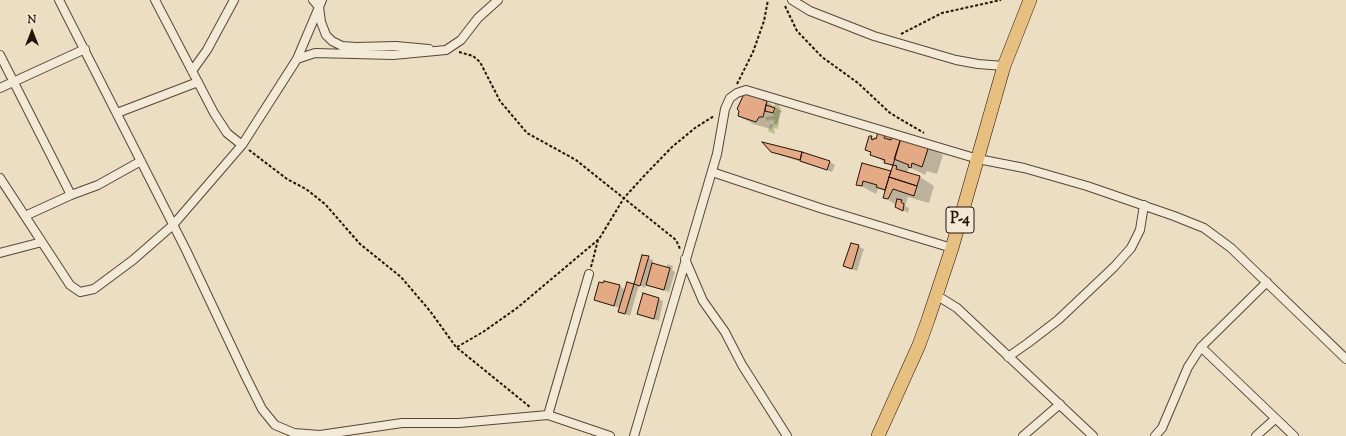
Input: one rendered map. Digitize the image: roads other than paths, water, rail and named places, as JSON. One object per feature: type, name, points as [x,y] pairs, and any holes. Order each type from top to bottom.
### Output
[{"type":"highway","name":"P-4","points":[[878,436],[918,345],[936,295],[952,248],[1004,66],[1030,0]]},
{"type":"street","points":[[59,0],[173,225],[262,409],[275,425],[294,433],[319,436],[402,423],[459,423],[544,415],[610,436]]},
{"type":"street","points":[[155,0],[214,113],[228,133],[242,145]]},
{"type":"street","points":[[192,71],[207,50],[234,0]]},
{"type":"street","points":[[313,0],[321,3]]},
{"type":"street","points":[[297,59],[315,54],[393,55],[446,50],[461,40],[478,18],[498,0]]},
{"type":"street","points":[[788,2],[874,36],[956,60],[978,64],[1004,66]]},
{"type":"street","points":[[321,3],[321,22],[326,35],[332,41],[342,46],[356,48],[396,46],[446,50]]},
{"type":"street","points":[[0,178],[70,285],[80,292],[94,289],[133,260],[173,225],[242,145],[297,59],[321,3]]},
{"type":"street","points":[[0,88],[85,49]]},
{"type":"street","points":[[0,55],[71,195]]},
{"type":"street","points":[[117,113],[198,82]]},
{"type":"street","points":[[634,436],[685,259],[718,154],[725,109],[730,98],[737,93],[746,90],[978,159],[1024,168],[1144,205],[1204,228],[1231,248],[1346,360]]},
{"type":"street","points":[[25,216],[71,195],[98,185],[141,161]]},
{"type":"street","points":[[712,172],[952,248]]},
{"type":"street","points":[[1008,357],[1058,320],[1114,267],[1131,248],[1140,230],[1144,205]]},
{"type":"street","points":[[0,253],[42,242]]},
{"type":"street","points":[[685,259],[703,302],[725,332],[742,365],[787,436]]},
{"type":"street","points":[[544,415],[589,274]]},
{"type":"street","points":[[1155,436],[1162,428],[1188,367],[1201,347],[1267,282]]},
{"type":"street","points":[[936,295],[957,308],[1093,436]]},
{"type":"street","points":[[1201,347],[1294,436]]},
{"type":"street","points":[[1023,436],[1060,404]]},
{"type":"street","points":[[1256,436],[1275,419]]}]
